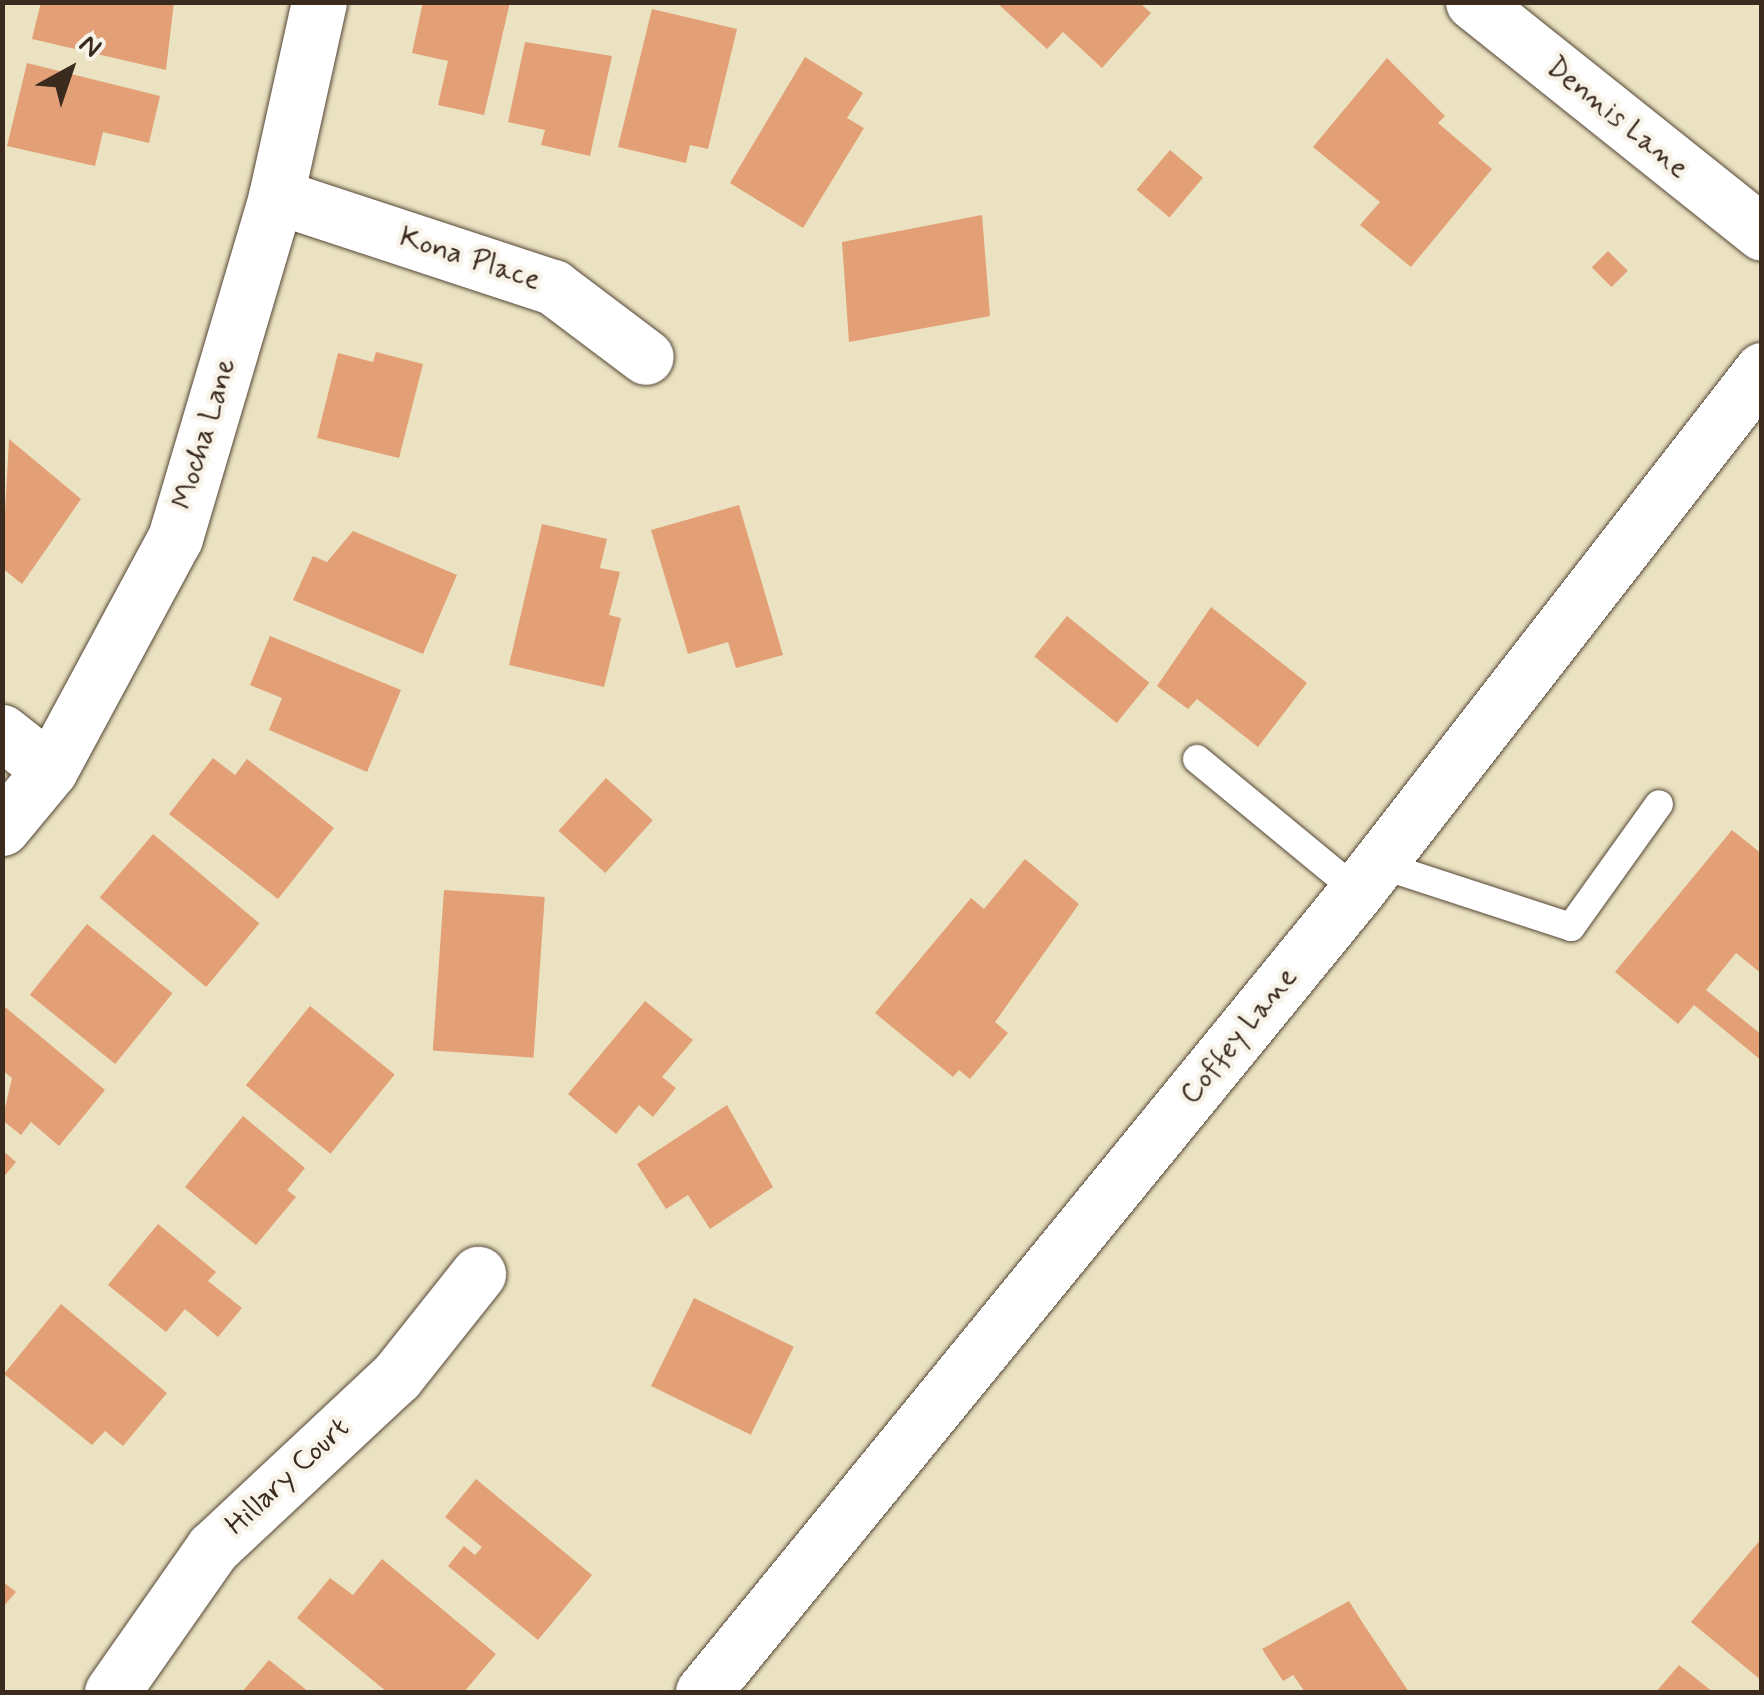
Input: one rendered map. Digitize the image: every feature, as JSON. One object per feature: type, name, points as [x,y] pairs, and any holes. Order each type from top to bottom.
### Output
[{"type":"street","name":"Mocha Lane","points":[[2,828],[50,770],[174,538],[276,196],[319,2]]},
{"type":"street","name":"Dennis Lane","points":[[1472,2],[1762,233]]},
{"type":"street","name":"Kona Place","points":[[276,196],[554,286],[646,357]]},
{"type":"street","name":"Coffey Lane","points":[[703,1692],[1368,878],[1762,370]]},
{"type":"street","points":[[2,732],[50,770]]},
{"type":"street","name":"Hillary Court","points":[[112,1692],[213,1548],[396,1376],[478,1274]]},
{"type":"lane","points":[[1196,759],[1368,878],[1572,927],[1659,804]]},
{"type":"building","points":[[41,2],[174,2],[166,70],[32,39]]},
{"type":"building","points":[[423,2],[510,2],[484,115],[438,105],[448,61],[412,53]]},
{"type":"building","points":[[996,2],[1139,2],[1151,13],[1102,68],[1063,32],[1047,49]]},
{"type":"building","points":[[652,9],[737,29],[708,149],[690,145],[686,163],[618,147]]},
{"type":"building","points":[[525,42],[612,56],[590,156],[541,145],[545,130],[508,122]]},
{"type":"building","points":[[805,57],[863,93],[847,118],[864,128],[803,228],[730,183]]},
{"type":"building","points":[[1387,58],[1445,116],[1438,123],[1492,169],[1411,267],[1360,225],[1380,202],[1313,147]]},
{"type":"building","points":[[27,63],[160,96],[149,143],[103,132],[95,166],[7,146]]},
{"type":"building","points":[[1170,150],[1203,178],[1170,217],[1137,190]]},
{"type":"building","points":[[982,215],[990,316],[849,342],[842,242]]},
{"type":"building","points":[[1608,251],[1628,271],[1612,287],[1592,267]]},
{"type":"building","points":[[376,352],[423,364],[399,458],[317,438],[338,353],[373,362]]},
{"type":"building","points":[[9,439],[81,499],[22,584],[2,568]]},
{"type":"building","points":[[739,505],[783,655],[736,668],[728,642],[688,654],[651,530]]},
{"type":"building","points":[[542,524],[607,539],[600,568],[620,572],[609,615],[621,618],[604,687],[509,665]]},
{"type":"building","points":[[353,531],[457,575],[423,654],[293,600],[313,556],[327,562]]},
{"type":"building","points":[[1211,607],[1307,683],[1258,747],[1197,699],[1188,709],[1157,686]]},
{"type":"building","points":[[1067,616],[1149,683],[1117,723],[1034,656]]},
{"type":"building","points":[[270,636],[401,690],[367,772],[269,730],[282,698],[250,685]]},
{"type":"building","points":[[213,758],[235,775],[247,759],[334,828],[278,899],[169,814]]},
{"type":"building","points":[[606,778],[653,820],[605,873],[558,831]]},
{"type":"building","points":[[1732,830],[1762,854],[1762,974],[1736,953],[1706,990],[1762,1035],[1762,1061],[1694,1005],[1678,1024],[1615,972]]},
{"type":"building","points":[[153,834],[259,923],[206,987],[100,898]]},
{"type":"building","points":[[1025,859],[1079,904],[995,1022],[1008,1033],[970,1079],[959,1070],[953,1077],[875,1013],[971,898],[984,909]]},
{"type":"building","points":[[444,890],[545,897],[534,1058],[433,1051]]},
{"type":"building","points":[[87,924],[172,993],[115,1064],[30,995]]},
{"type":"building","points":[[645,1001],[693,1040],[662,1077],[676,1088],[653,1117],[639,1105],[616,1134],[568,1094]]},
{"type":"building","points":[[310,1006],[395,1075],[331,1154],[246,1085]]},
{"type":"building","points":[[5,1007],[105,1090],[59,1146],[31,1122],[21,1135],[2,1120],[12,1078],[2,1070]]},
{"type":"building","points":[[727,1105],[773,1187],[710,1229],[688,1195],[666,1209],[637,1164]]},
{"type":"building","points":[[243,1116],[305,1168],[287,1190],[296,1197],[256,1245],[185,1187]]},
{"type":"building","points":[[2,1150],[16,1162],[2,1179]]},
{"type":"building","points":[[158,1224],[216,1272],[208,1281],[242,1308],[218,1337],[185,1309],[166,1332],[108,1285]]},
{"type":"building","points":[[694,1298],[794,1347],[751,1435],[651,1386]]},
{"type":"building","points":[[61,1304],[167,1393],[123,1446],[105,1431],[92,1445],[4,1374]]},
{"type":"building","points":[[476,1479],[592,1575],[538,1640],[448,1566],[464,1546],[475,1555],[482,1547],[445,1517]]},
{"type":"building","points":[[1762,1538],[1762,1681],[1691,1622]]},
{"type":"building","points":[[382,1559],[496,1654],[464,1692],[387,1692],[297,1618],[330,1578],[353,1595]]},
{"type":"building","points":[[2,1581],[16,1592],[2,1608]]},
{"type":"building","points":[[1349,1601],[1409,1692],[1305,1692],[1293,1675],[1283,1681],[1262,1649]]},
{"type":"building","points":[[269,1660],[309,1692],[242,1692]]},
{"type":"building","points":[[1679,1665],[1713,1692],[1656,1692]]}]
